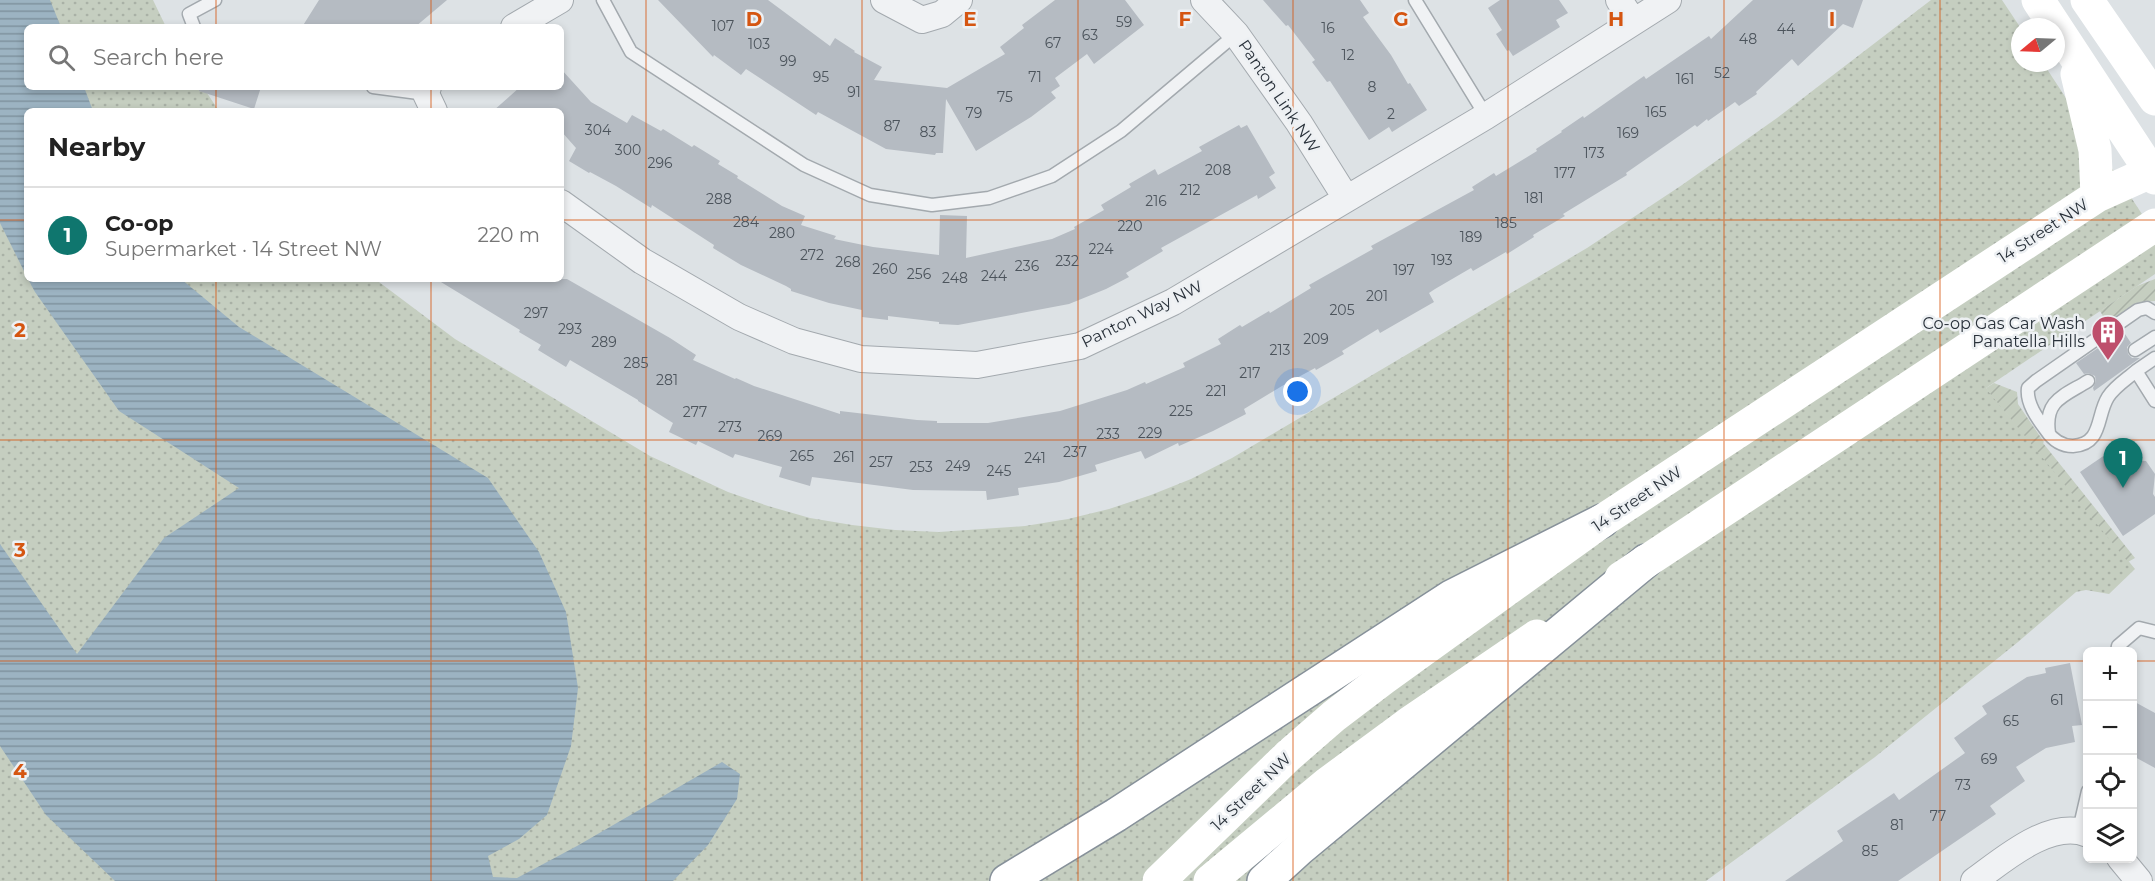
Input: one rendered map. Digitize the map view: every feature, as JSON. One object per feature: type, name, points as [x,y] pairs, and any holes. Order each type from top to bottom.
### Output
[{"type":"main road","points":[[2038,0],[2154,174]]},
{"type":"main road","points":[[2087,0],[2155,99]]},
{"type":"main road","points":[[2070,46],[2095,150],[2097,196]]},
{"type":"main road","name":"14 Street NW","points":[[1159,881],[1288,756],[1334,716],[1602,521],[2097,196],[2154,174]]},
{"type":"main road","points":[[1210,881],[1328,783],[1408,724],[1646,561],[2155,225]]},
{"type":"main road","points":[[1007,881],[1116,815],[1451,597],[1602,521]]},
{"type":"main road","points":[[1264,881],[1299,849],[1646,561]]},
{"type":"street","points":[[519,24],[560,0]]},
{"type":"street","points":[[884,0],[922,20],[942,14],[959,0]]},
{"type":"street","name":"Panton Link NW","points":[[1204,0],[1236,34],[1299,123],[1346,198]]},
{"type":"street","name":"Panton Way NW","points":[[564,204],[642,261],[739,317],[794,341],[861,359],[977,365],[1080,346],[1173,302],[1486,116],[1626,11],[1668,0]]},
{"type":"street","points":[[1974,881],[2027,842],[2053,834],[2083,832]]},
{"type":"street","points":[[2124,863],[2139,881]]},
{"type":"lane","points":[[193,24],[189,14],[214,0]]},
{"type":"lane","points":[[603,0],[631,52],[804,165],[870,195],[932,205],[989,198],[1052,176],[1121,131],[1236,34]]},
{"type":"lane","points":[[1415,0],[1486,116]]},
{"type":"lane","points":[[390,90],[430,97]]},
{"type":"lane","points":[[2155,313],[2147,308],[2138,310],[2028,388],[2028,401],[2049,434],[2060,444],[2071,446],[2088,442],[2096,433],[2104,404],[2109,395],[2155,358]]},
{"type":"lane","points":[[2135,350],[2155,337]]},
{"type":"lane","points":[[2136,371],[2155,401]]},
{"type":"lane","points":[[2049,434],[2047,415],[2051,406],[2088,381]]},
{"type":"lane","points":[[2118,647],[2139,628],[2155,632]]},
{"type":"green space","points":[[0,0],[153,0],[165,24],[24,24],[24,90],[205,90],[217,108],[24,108],[24,282],[379,282],[455,339],[650,456],[728,492],[810,518],[895,530],[939,532],[1025,526],[1068,519],[1109,509],[1191,479],[1232,458],[1587,248],[1777,118],[1931,0],[2002,0],[2014,18],[2011,18],[2011,72],[2049,72],[2155,234],[2155,274],[1986,388],[2135,569],[2109,594],[2086,590],[2076,592],[2018,642],[1875,757],[1706,881],[0,881]]},
{"type":"green space","points":[[2155,279],[2155,301],[2140,302],[2107,323],[2100,311],[2137,286]]},
{"type":"green space","points":[[1994,383],[2017,392],[2018,404],[2043,443],[2135,558],[2128,562],[1988,391],[1986,388]]},
{"type":"water","points":[[0,0],[50,0],[60,24],[24,24],[24,90],[85,90],[92,108],[24,108],[24,271],[0,223]]},
{"type":"water","points":[[30,282],[185,282],[239,327],[488,478],[539,552],[566,612],[578,688],[571,746],[547,815],[519,839],[488,856],[493,877],[517,878],[722,762],[740,774],[737,799],[708,845],[673,881],[115,881],[46,815],[0,746],[0,544],[77,654],[164,538],[239,488],[119,411]]},
{"type":"building","points":[[319,0],[447,0],[419,24],[304,24]]},
{"type":"building","points":[[658,0],[768,0],[830,46],[835,38],[854,52],[882,67],[874,80],[947,88],[1005,54],[1000,47],[1024,28],[1022,25],[1055,0],[1125,0],[1144,25],[1094,64],[1087,54],[1055,78],[1060,86],[1051,92],[1056,98],[1031,117],[976,151],[946,99],[943,153],[935,155],[886,149],[818,112],[816,115],[746,69],[741,75],[714,55],[713,57]]},
{"type":"building","points":[[1263,0],[1360,0],[1369,13],[1363,17],[1427,110],[1392,132],[1389,127],[1369,140],[1330,81],[1327,82],[1312,62],[1315,60],[1288,25],[1286,26]]},
{"type":"building","points":[[1500,0],[1559,0],[1568,13],[1556,20],[1560,27],[1513,56],[1496,34],[1502,30],[1488,8]]},
{"type":"building","points":[[1753,0],[1863,0],[1853,28],[1843,24],[1798,66],[1792,59],[1756,92],[1757,94],[1739,106],[1735,102],[1697,127],[1695,125],[1626,173],[1627,175],[1563,214],[1565,216],[1533,235],[1534,237],[1473,271],[1471,268],[1429,293],[1434,302],[1380,333],[1378,329],[1342,351],[1344,354],[1282,386],[1244,409],[1246,414],[1213,431],[1179,446],[1178,443],[1145,459],[1141,451],[1095,465],[1097,471],[1059,482],[1018,488],[1019,495],[987,500],[986,491],[913,490],[812,477],[810,486],[779,477],[782,467],[735,454],[733,458],[698,441],[696,445],[669,432],[673,423],[570,360],[566,367],[538,350],[541,345],[519,332],[520,330],[441,282],[564,282],[564,279],[567,279],[670,338],[696,355],[693,360],[754,386],[840,414],[840,411],[937,421],[937,423],[988,423],[1060,411],[1145,382],[1146,384],[1185,367],[1183,363],[1221,344],[1218,339],[1240,325],[1242,327],[1269,311],[1270,313],[1311,288],[1309,285],[1373,249],[1371,246],[1474,190],[1472,187],[1494,173],[1496,176],[1537,151],[1536,149],[1561,131],[1583,116],[1584,118],[1644,76],[1646,79],[1709,36],[1711,39]]},
{"type":"building","points":[[564,72],[591,102],[627,123],[632,115],[661,131],[663,129],[692,147],[694,145],[720,161],[718,164],[738,176],[737,178],[782,206],[805,216],[801,225],[836,236],[834,239],[873,247],[939,255],[940,215],[967,216],[966,258],[1052,239],[1075,229],[1074,227],[1104,210],[1101,205],[1131,187],[1129,184],[1155,169],[1158,175],[1202,151],[1199,147],[1239,125],[1241,128],[1247,125],[1275,173],[1269,177],[1276,188],[1258,199],[1257,195],[1161,248],[1163,251],[1126,273],[1129,277],[1069,304],[958,325],[888,316],[888,320],[862,317],[862,310],[791,291],[786,286],[741,265],[713,248],[714,245],[652,205],[651,208],[569,161],[576,148],[564,134],[564,108],[496,108],[517,90],[564,90]]},
{"type":"building","points":[[199,90],[260,90],[254,108]]},
{"type":"building","name":"Co-op Gas Car Wash Panatella Hills","points":[[2123,331],[2131,343],[2127,347],[2128,354],[2132,358],[2140,358],[2094,391],[2095,376],[2084,374],[2076,363]]},
{"type":"building","points":[[2118,446],[2128,460],[2146,461],[2155,474],[2153,494],[2155,514],[2123,536],[2080,472]]},
{"type":"building","points":[[2070,663],[2082,725],[2072,726],[2075,742],[2046,748],[2016,767],[2025,781],[1990,806],[1996,814],[1898,881],[1785,881],[1843,841],[1837,831],[1894,793],[1899,800],[1965,753],[1954,738],[1987,714],[1982,706],[2027,677],[2046,673],[2045,668]]},
{"type":"building","points":[[2137,703],[2155,713],[2155,768],[2137,758]]},
{"type":"place","name":"Co-op Gas Car Wash Panatella Hills","points":[[2108,361]]},
{"type":"place","name":"Co-op","points":[[2123,488]]}]
